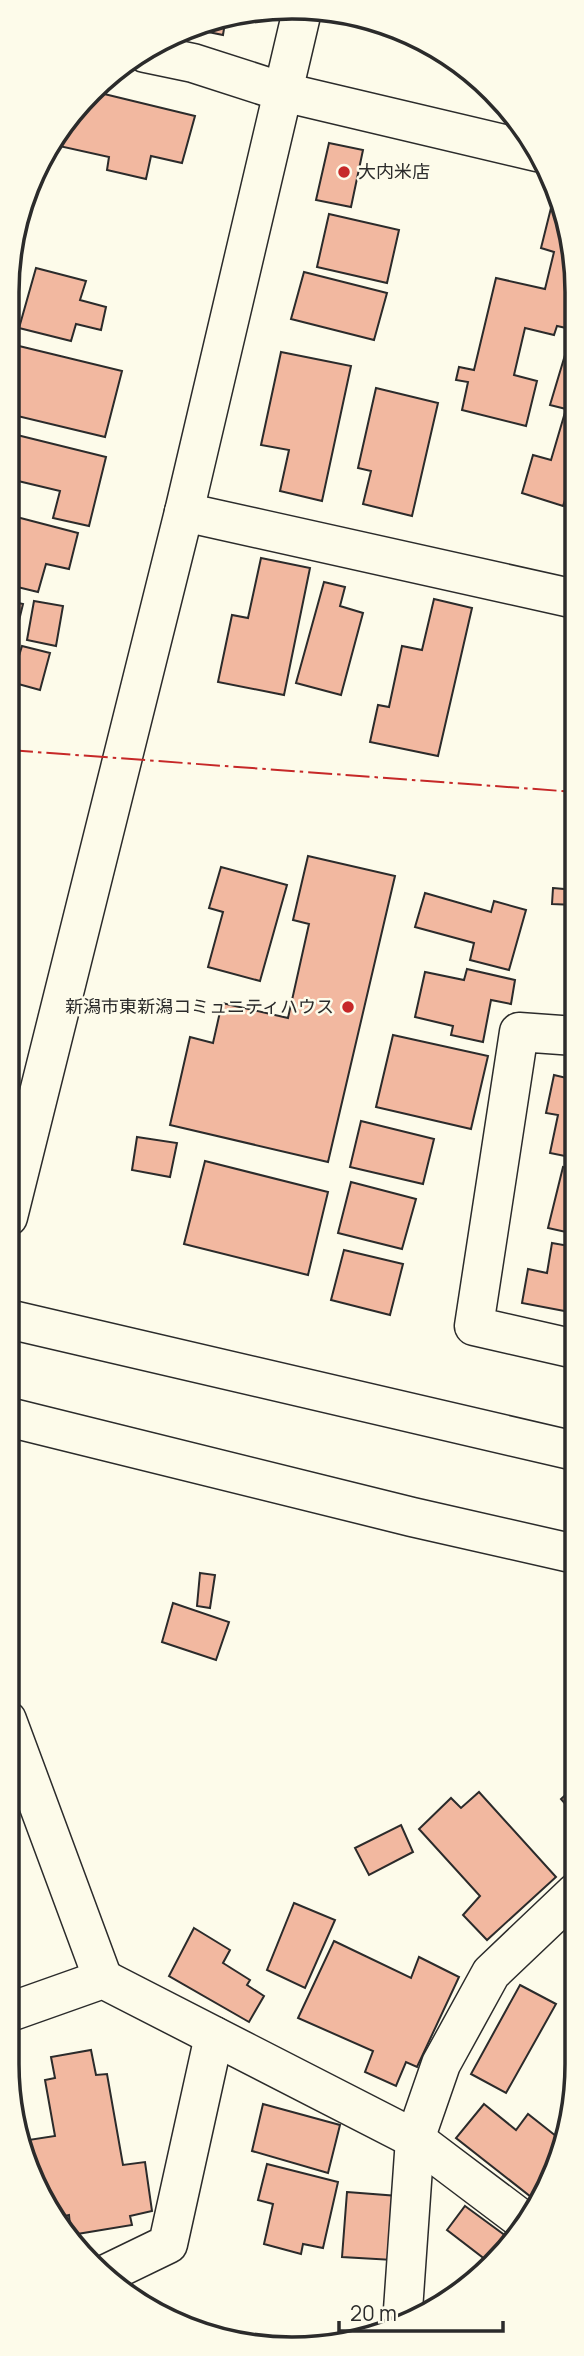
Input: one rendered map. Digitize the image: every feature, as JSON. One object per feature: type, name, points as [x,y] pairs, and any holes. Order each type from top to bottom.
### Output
[{"type":"street","points":[[19,1173],[184,512],[300,19]]},
{"type":"street","points":[[157,55],[193,63],[283,92],[524,149]]},
{"type":"street","points":[[184,512],[565,597]]},
{"type":"street","points":[[565,1035],[519,1032],[474,1326],[565,1347]]},
{"type":"street","points":[[19,1322],[565,1449]]},
{"type":"street","points":[[19,1420],[412,1517],[565,1552]]},
{"type":"street","points":[[19,1750],[103,1979],[415,2139],[518,2217]]},
{"type":"street","points":[[403,2313],[415,2139],[441,2064],[491,1973],[565,1903]]},
{"type":"street","points":[[19,2010],[103,1979]]},
{"type":"street","points":[[114,2270],[168,2244],[214,2036]]},
{"type":"building","points":[[224,28],[223,35],[210,32]]},
{"type":"building","points":[[104,94],[195,116],[182,163],[151,156],[146,179],[107,170],[109,157],[61,146]]},
{"type":"building","points":[[329,143],[363,150],[351,207],[316,200]]},
{"type":"building","points":[[551,208],[562,256],[565,328],[557,326],[554,335],[525,328],[514,375],[537,381],[526,426],[462,410],[468,382],[456,380],[459,367],[474,370],[496,278],[545,289],[554,252],[541,248]]},
{"type":"building","points":[[329,214],[399,230],[387,283],[317,267]]},
{"type":"building","points":[[36,268],[86,281],[80,300],[106,307],[101,330],[76,324],[71,341],[19,328]]},
{"type":"building","points":[[304,272],[387,293],[374,340],[291,319]]},
{"type":"building","points":[[19,346],[122,371],[105,437],[19,416]]},
{"type":"building","points":[[281,352],[351,366],[322,501],[280,491],[289,450],[261,445]]},
{"type":"building","points":[[565,355],[565,409],[550,405]]},
{"type":"building","points":[[376,388],[438,403],[412,516],[363,504],[371,471],[358,468]]},
{"type":"building","points":[[565,412],[563,506],[522,493],[533,455],[551,460]]},
{"type":"building","points":[[19,435],[106,457],[89,526],[53,518],[60,491],[19,481]]},
{"type":"building","points":[[19,518],[78,533],[69,569],[46,564],[38,592],[19,587]]},
{"type":"building","points":[[261,558],[310,568],[284,695],[218,682],[232,615],[248,618]]},
{"type":"building","points":[[324,582],[345,587],[340,606],[363,613],[341,695],[296,683]]},
{"type":"building","points":[[434,599],[472,608],[438,756],[370,742],[378,705],[389,707],[402,646],[422,650]]},
{"type":"building","points":[[34,601],[63,606],[56,646],[27,640]]},
{"type":"building","points":[[19,603],[23,604],[19,621]]},
{"type":"building","points":[[22,646],[50,653],[40,690],[19,684],[19,656]]},
{"type":"building","points":[[308,856],[395,876],[328,1162],[170,1125],[190,1037],[213,1043],[222,1003],[288,1018],[309,924],[293,920]]},
{"type":"building","points":[[221,867],[287,885],[260,981],[208,967],[223,912],[209,908]]},
{"type":"building","points":[[553,888],[565,889],[565,905],[552,904]]},
{"type":"building","points":[[425,893],[491,912],[494,901],[526,910],[509,970],[470,960],[474,943],[415,927]]},
{"type":"building","points":[[467,969],[515,980],[511,1004],[491,1000],[483,1042],[451,1035],[453,1026],[415,1017],[425,972],[464,980]]},
{"type":"building","points":[[393,1035],[488,1056],[471,1129],[376,1107]]},
{"type":"building","points":[[554,1075],[565,1078],[565,1156],[550,1153],[558,1115],[546,1113]]},
{"type":"building","points":[[361,1121],[434,1139],[423,1184],[350,1167]]},
{"type":"building","points":[[137,1137],[177,1143],[170,1177],[132,1170]]},
{"type":"building","points":[[205,1161],[328,1192],[308,1275],[184,1244]]},
{"type":"building","points":[[563,1167],[565,1168],[565,1232],[548,1228]]},
{"type":"building","points":[[351,1182],[416,1199],[402,1249],[338,1233]]},
{"type":"building","points":[[552,1243],[565,1245],[565,1311],[522,1303],[528,1269],[547,1273]]},
{"type":"building","points":[[344,1250],[403,1264],[390,1315],[331,1300]]},
{"type":"building","points":[[200,1573],[215,1575],[210,1608],[197,1606]]},
{"type":"building","points":[[173,1603],[229,1622],[216,1660],[162,1642]]},
{"type":"building","points":[[479,1792],[556,1877],[487,1940],[463,1915],[480,1896],[419,1829],[451,1798],[461,1808]]},
{"type":"building","points":[[401,1825],[413,1852],[369,1875],[355,1848]]},
{"type":"building","points":[[294,1903],[335,1920],[305,1988],[267,1970]]},
{"type":"building","points":[[194,1928],[230,1950],[223,1963],[250,1980],[247,1985],[264,1996],[249,2022],[169,1976]]},
{"type":"building","points":[[334,1941],[411,1978],[419,1957],[459,1977],[417,2067],[406,2062],[396,2086],[365,2072],[373,2051],[298,2018]]},
{"type":"building","points":[[520,1985],[556,2004],[506,2093],[471,2074]]},
{"type":"building","points":[[91,2050],[96,2075],[107,2074],[123,2165],[145,2162],[152,2211],[130,2216],[132,2225],[79,2234],[47,2185],[30,2140],[55,2136],[45,2080],[55,2078],[51,2057]]},
{"type":"building","points":[[263,2104],[340,2125],[328,2173],[252,2151]]},
{"type":"building","points":[[484,2104],[516,2130],[528,2114],[555,2135],[544,2168],[530,2196],[456,2138]]},
{"type":"building","points":[[267,2164],[338,2182],[323,2248],[303,2244],[301,2254],[264,2244],[273,2204],[258,2200]]},
{"type":"building","points":[[347,2192],[398,2196],[393,2260],[342,2257]]},
{"type":"building","points":[[465,2206],[504,2235],[484,2258],[447,2230]]},
{"type":"power","points":[[19,751],[565,791]]},
{"type":"place","name":"大内米店","points":[[344,172]]},
{"type":"place","name":"新潟市東新潟コミュニティハウス","points":[[348,1007]]}]
